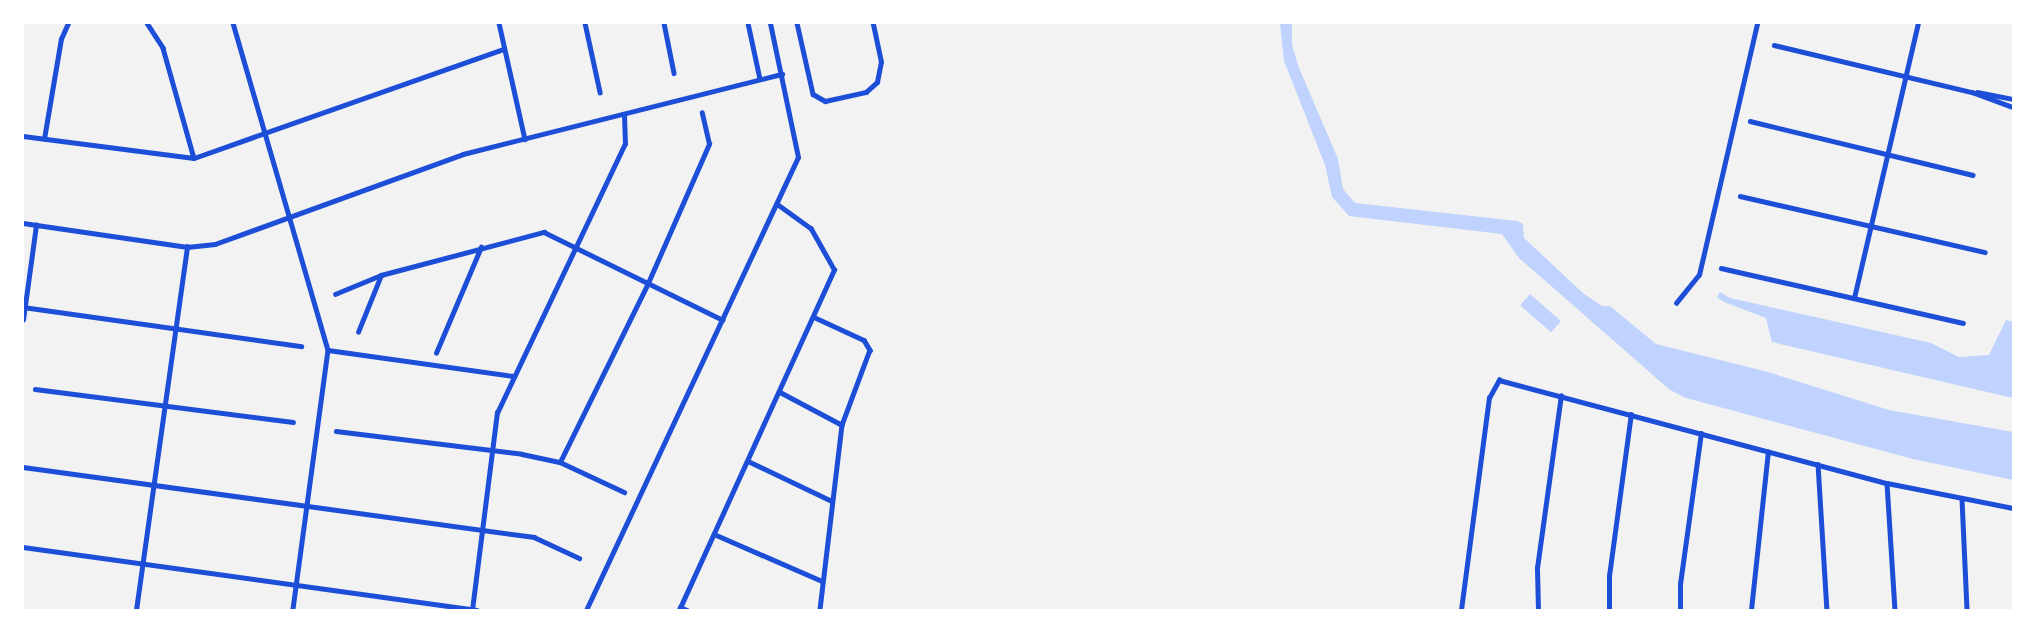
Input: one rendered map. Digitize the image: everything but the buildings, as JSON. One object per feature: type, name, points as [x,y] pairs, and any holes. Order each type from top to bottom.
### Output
[{"type":"street","points":[[44,139],[61,39],[68,23]]},
{"type":"street","points":[[147,23],[163,48],[194,158]]},
{"type":"street","points":[[233,23],[268,131],[288,217],[328,350],[293,610]]},
{"type":"street","points":[[499,23],[525,139]]},
{"type":"street","points":[[585,23],[600,92]]},
{"type":"street","points":[[664,23],[674,73]]},
{"type":"street","points":[[748,23],[760,79]]},
{"type":"street","points":[[586,610],[778,205],[798,157],[783,73],[770,23]]},
{"type":"street","points":[[797,23],[813,94],[825,101],[873,88],[880,77],[873,23]]},
{"type":"street","points":[[1676,303],[1699,275],[1757,23]]},
{"type":"street","points":[[1854,298],[1918,23]]},
{"type":"street","points":[[1774,45],[1972,92],[2013,99]]},
{"type":"street","points":[[23,136],[194,158],[503,49]]},
{"type":"street","points":[[23,223],[187,247],[215,244],[463,154],[783,73]]},
{"type":"street","points":[[1972,92],[2013,107]]},
{"type":"street","points":[[560,462],[648,283],[709,144],[702,113]]},
{"type":"street","points":[[23,547],[475,610],[497,413],[625,144],[624,115]]},
{"type":"street","points":[[1750,121],[1973,175]]},
{"type":"street","points":[[1740,196],[1985,252]]},
{"type":"street","points":[[687,610],[680,609],[832,279],[832,260],[811,229],[778,205]]},
{"type":"street","points":[[23,320],[36,225]]},
{"type":"street","points":[[335,294],[381,275],[539,232],[578,246],[723,320]]},
{"type":"street","points":[[436,353],[481,246]]},
{"type":"street","points":[[136,610],[187,247]]},
{"type":"street","points":[[1721,268],[1963,323]]},
{"type":"street","points":[[358,332],[381,275]]},
{"type":"street","points":[[24,307],[301,346]]},
{"type":"street","points":[[814,317],[864,340],[870,350],[842,425],[820,610]]},
{"type":"street","points":[[328,350],[514,376]]},
{"type":"street","points":[[1461,610],[1494,383],[1506,380],[1887,483],[2013,508]]},
{"type":"street","points":[[35,389],[164,403],[293,422]]},
{"type":"street","points":[[780,392],[842,425]]},
{"type":"street","points":[[1538,610],[1537,568],[1561,396]]},
{"type":"street","points":[[1609,610],[1609,576],[1631,414]]},
{"type":"street","points":[[337,431],[492,450],[560,462],[624,492]]},
{"type":"street","points":[[1680,610],[1679,583],[1701,433]]},
{"type":"street","points":[[1751,610],[1768,452]]},
{"type":"street","points":[[748,461],[832,501]]},
{"type":"street","points":[[1818,464],[1827,610]]},
{"type":"street","points":[[23,467],[534,537],[579,558]]},
{"type":"street","points":[[1887,483],[1895,610]]},
{"type":"street","points":[[1962,499],[1967,610]]},
{"type":"street","points":[[714,534],[823,581]]},
{"type":"water","points":[[1280,23],[1292,23],[1292,45],[1299,68],[1338,159],[1343,189],[1355,203],[1517,221],[1523,224],[1524,238],[1584,294],[1602,306],[1610,306],[1656,344],[1768,372],[1889,410],[2013,432],[2013,480],[1913,459],[1686,398],[1670,390],[1519,258],[1502,234],[1349,216],[1332,197],[1325,165],[1284,61]]},
{"type":"water","points":[[1720,292],[1730,298],[1931,343],[1959,357],[1989,355],[2006,320],[2013,322],[2013,398],[1772,342],[1766,318],[1724,302],[1717,297]]},
{"type":"water","points":[[1530,294],[1561,321],[1551,332],[1520,305]]}]
